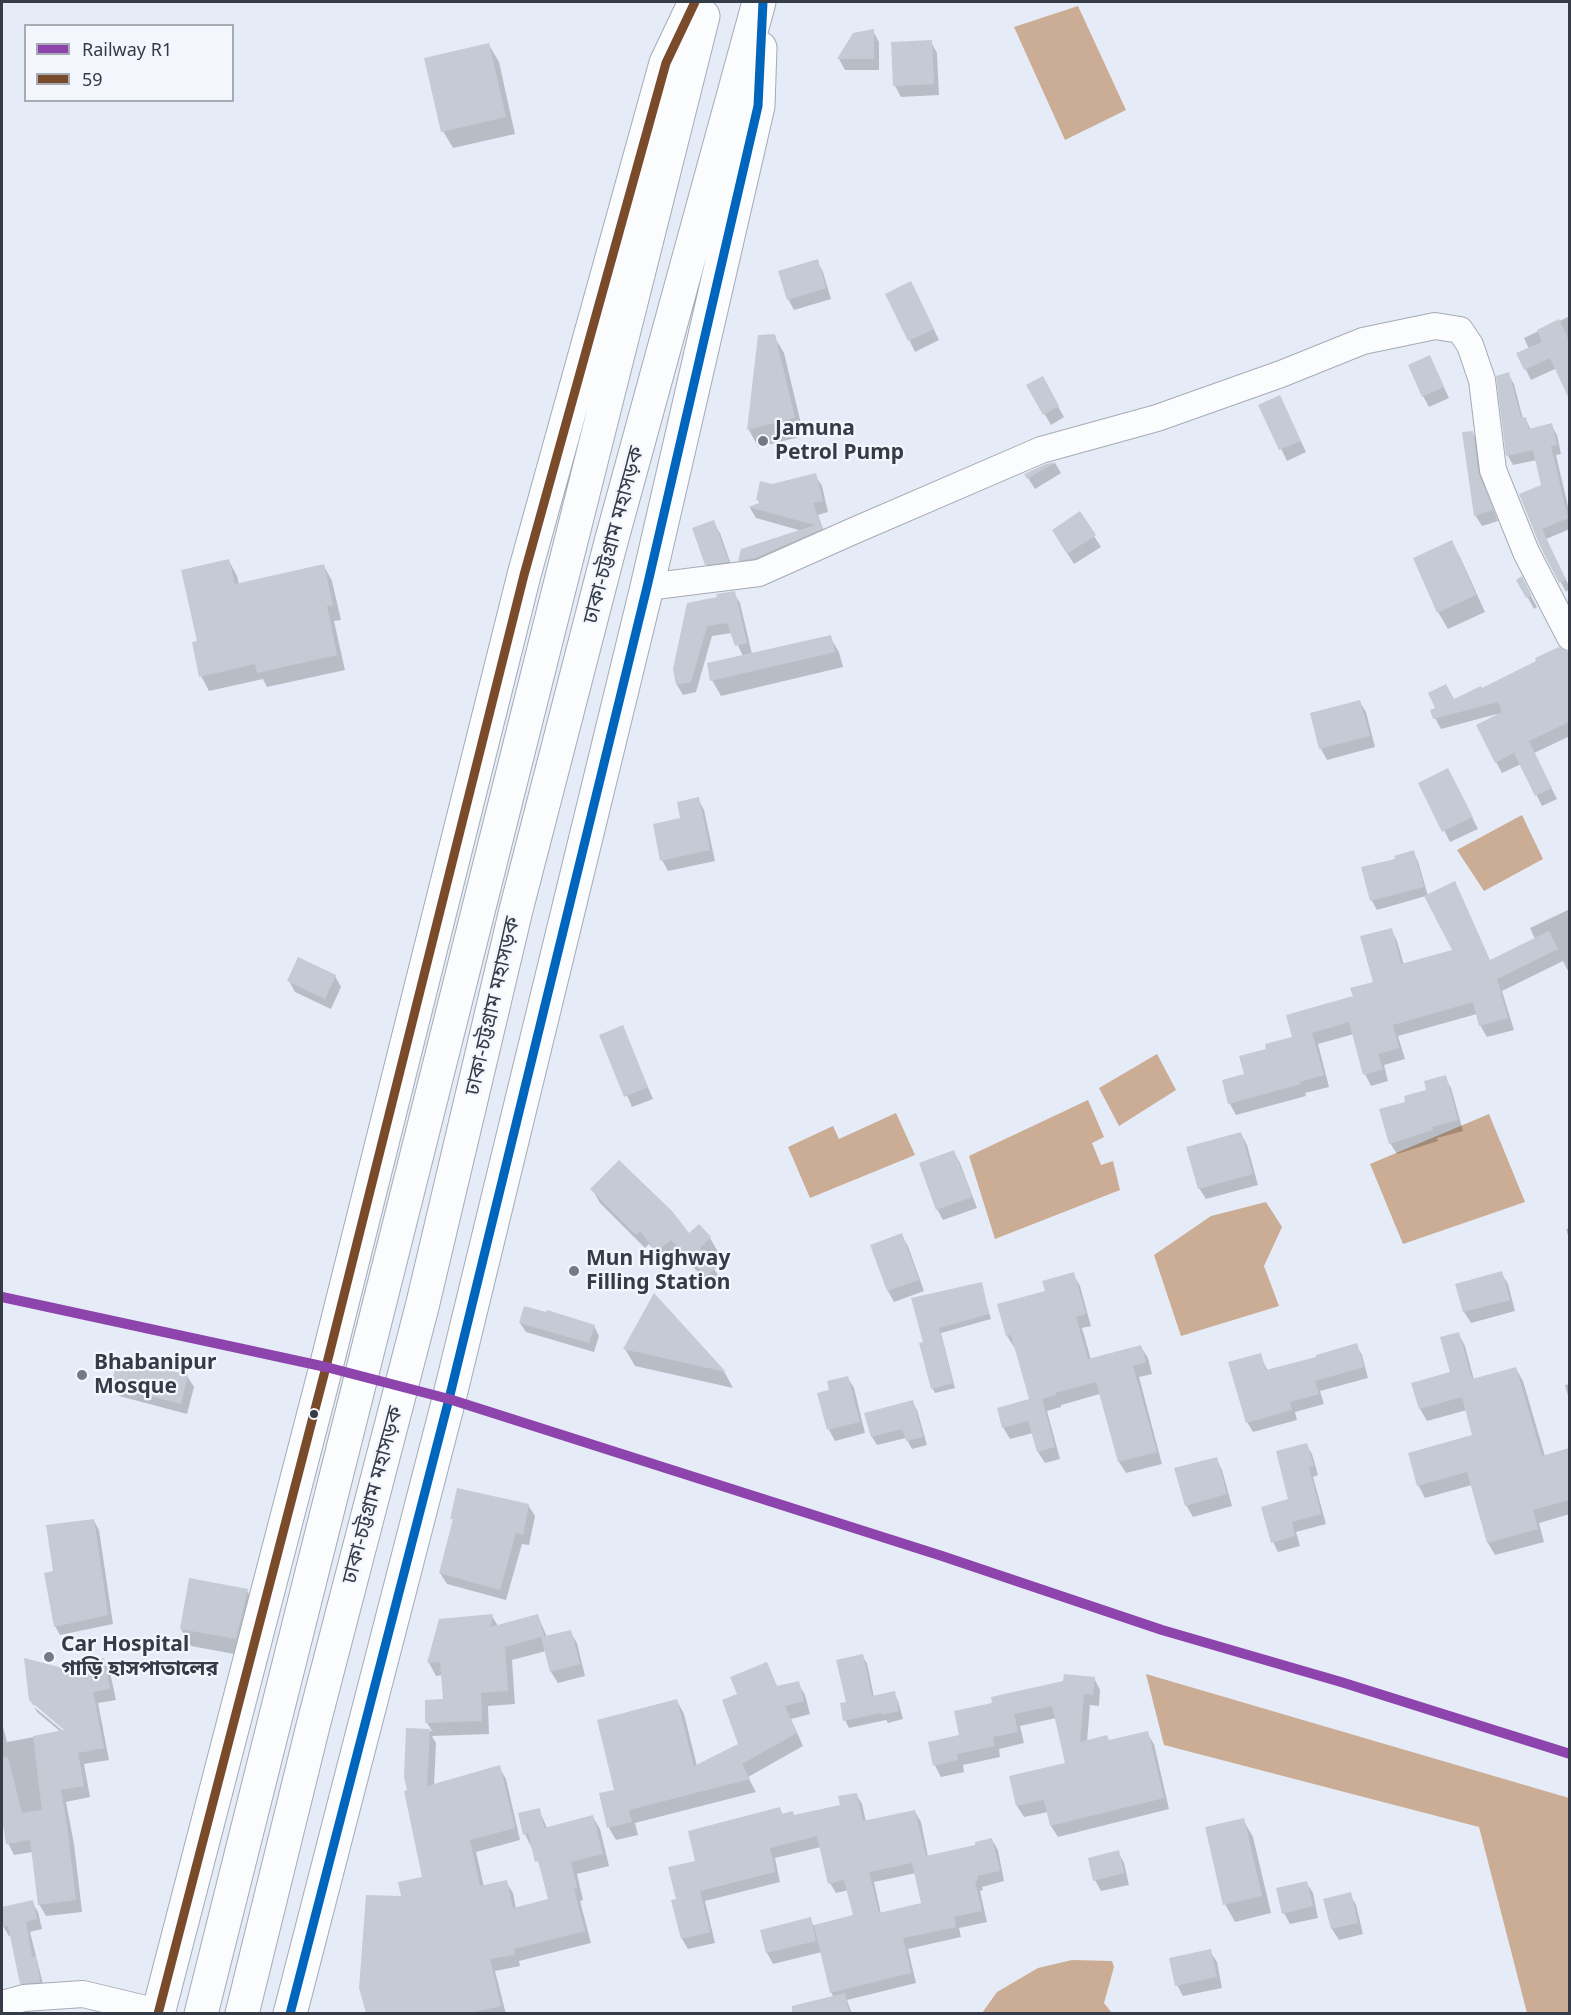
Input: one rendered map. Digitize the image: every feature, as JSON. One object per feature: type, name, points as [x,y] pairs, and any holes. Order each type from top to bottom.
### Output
[{"type":"highway","points":[[158,2013],[326,1367],[524,575],[666,63],[695,2]]},
{"type":"highway","name":"ঢাকা-চট্টগ্রাম মহাসড়ক","points":[[201,2013],[707,2]]},
{"type":"highway","points":[[290,2013],[446,1410],[647,587],[758,106],[761,2]]},
{"type":"highway","name":"ঢাকা-চট্টগ্রাম মহাসড়ক","points":[[242,2013],[313,1726],[422,1307],[522,887],[611,542],[761,2]]},
{"type":"street","points":[[647,587],[759,573],[1041,450],[1157,418],[1363,342],[1435,326],[1447,326],[1460,330],[1470,345],[1485,394],[1493,470],[1526,552],[1569,637]]},
{"type":"street","points":[[2,2004],[24,1998],[83,1994],[158,2013]]},
{"type":"shaded area","points":[[1078,6],[1126,110],[1065,140],[1014,27]]},
{"type":"shaded area","points":[[1522,815],[1543,859],[1484,891],[1457,850]]},
{"type":"shaded area","points":[[1157,1054],[1176,1090],[1119,1126],[1099,1088]]},
{"type":"shaded area","points":[[1088,1100],[1104,1137],[1092,1143],[1101,1165],[1113,1161],[1120,1190],[995,1239],[969,1156]]},
{"type":"shaded area","points":[[896,1113],[915,1155],[810,1198],[788,1147],[833,1126],[839,1139]]},
{"type":"shaded area","points":[[1489,1114],[1525,1202],[1403,1244],[1370,1164]]},
{"type":"shaded area","points":[[1266,1202],[1282,1227],[1264,1266],[1279,1306],[1181,1336],[1154,1255],[1211,1216]]},
{"type":"shaded area","points":[[1146,1674],[1569,1798],[1569,2013],[1527,2013],[1479,1827],[1164,1745]]},
{"type":"shaded area","points":[[1072,1960],[1112,1961],[1114,1967],[1104,2003],[1112,2013],[982,2013],[997,1992],[1038,1968]]},
{"type":"building","points":[[874,29],[874,59],[837,59],[853,33]]},
{"type":"building","points":[[932,40],[934,84],[893,86],[891,42]]},
{"type":"building","points":[[489,43],[506,117],[441,132],[424,58]]},
{"type":"building","points":[[818,259],[826,288],[787,300],[778,271]]},
{"type":"building","points":[[911,281],[934,329],[908,341],[885,294]]},
{"type":"building","points":[[1559,319],[1569,341],[1569,399],[1550,358],[1524,370],[1516,353],[1542,342],[1537,330]]},
{"type":"building","points":[[775,334],[795,418],[747,430],[758,335]]},
{"type":"building","points":[[1430,355],[1444,387],[1422,397],[1408,365]]},
{"type":"building","points":[[1509,372],[1521,418],[1526,417],[1529,429],[1552,423],[1557,445],[1551,446],[1568,518],[1542,529],[1566,580],[1559,583],[1540,546],[1519,494],[1541,485],[1533,450],[1506,456],[1496,376]]},
{"type":"building","points":[[1043,376],[1059,406],[1043,415],[1026,385]]},
{"type":"building","points":[[1280,395],[1301,441],[1279,450],[1258,405]]},
{"type":"building","points":[[1473,431],[1478,472],[1493,510],[1474,516],[1462,432]]},
{"type":"building","points":[[1056,462],[1027,479],[1024,474],[1046,464]]},
{"type":"building","points":[[816,473],[823,501],[813,503],[822,529],[755,558],[738,561],[741,549],[815,525],[748,507],[762,502],[756,500],[760,481],[772,484]]},
{"type":"building","points":[[1080,511],[1096,535],[1067,554],[1052,530]]},
{"type":"building","points":[[714,520],[729,562],[705,565],[692,528]]},
{"type":"building","points":[[1452,540],[1476,595],[1437,613],[1413,558]]},
{"type":"building","points":[[229,559],[235,584],[324,564],[333,605],[327,606],[337,655],[257,673],[255,664],[199,677],[192,642],[197,641],[181,570]]},
{"type":"building","points":[[1522,576],[1532,596],[1526,598],[1516,580]]},
{"type":"building","points":[[735,591],[747,643],[735,646],[727,623],[707,626],[691,682],[676,685],[673,669],[687,603]]},
{"type":"building","points":[[831,635],[835,652],[710,681],[707,663]]},
{"type":"building","points":[[1559,647],[1569,652],[1569,722],[1529,741],[1552,788],[1535,796],[1514,753],[1495,763],[1476,725],[1502,712],[1498,702],[1433,719],[1430,710],[1435,708],[1428,693],[1446,684],[1454,699],[1481,686],[1482,688]]},
{"type":"building","points":[[1360,700],[1370,736],[1319,749],[1310,713]]},
{"type":"building","points":[[1448,768],[1473,817],[1442,832],[1418,783]]},
{"type":"building","points":[[699,797],[710,850],[660,861],[653,824],[680,818],[677,802]]},
{"type":"building","points":[[1414,850],[1424,887],[1370,901],[1361,867],[1395,859],[1394,856]]},
{"type":"building","points":[[1455,881],[1490,960],[1549,931],[1558,949],[1497,979],[1508,1018],[1479,1026],[1473,1002],[1393,1025],[1399,1048],[1378,1054],[1383,1069],[1363,1075],[1349,1022],[1312,1033],[1324,1075],[1300,1082],[1301,1084],[1228,1104],[1222,1080],[1244,1074],[1239,1056],[1266,1049],[1265,1044],[1292,1037],[1286,1015],[1353,996],[1350,988],[1373,982],[1360,936],[1392,928],[1401,964],[1452,950],[1424,896]]},
{"type":"building","points":[[298,957],[336,975],[325,999],[287,981]]},
{"type":"building","points":[[623,1025],[648,1087],[624,1097],[599,1035]]},
{"type":"building","points":[[1446,1075],[1458,1120],[1432,1127],[1433,1130],[1389,1144],[1379,1109],[1405,1102],[1404,1096],[1426,1090],[1424,1081]]},
{"type":"building","points":[[1241,1132],[1253,1174],[1198,1189],[1186,1147]]},
{"type":"building","points":[[954,1150],[972,1197],[936,1210],[919,1163]]},
{"type":"building","points":[[619,1160],[672,1211],[689,1233],[699,1224],[711,1237],[700,1248],[716,1268],[706,1276],[671,1240],[656,1252],[640,1231],[636,1235],[590,1189]]},
{"type":"building","points":[[902,1233],[919,1280],[887,1291],[870,1245]]},
{"type":"building","points":[[1502,1271],[1510,1300],[1463,1312],[1455,1284]]},
{"type":"building","points":[[1074,1272],[1086,1314],[1076,1317],[1088,1359],[1141,1345],[1146,1362],[1133,1366],[1157,1452],[1118,1462],[1096,1382],[1055,1393],[1056,1395],[1042,1399],[1055,1447],[1037,1452],[1028,1421],[1002,1428],[997,1408],[1029,1399],[1011,1335],[1006,1336],[997,1304],[1045,1291],[1042,1281]]},
{"type":"building","points":[[982,1282],[989,1314],[939,1328],[953,1383],[931,1389],[919,1343],[923,1342],[911,1298]]},
{"type":"building","points":[[654,1293],[726,1372],[623,1349]]},
{"type":"building","points":[[524,1306],[546,1312],[547,1310],[595,1325],[589,1343],[519,1323]]},
{"type":"building","points":[[1459,1332],[1472,1379],[1516,1367],[1542,1456],[1569,1448],[1569,1500],[1533,1510],[1538,1529],[1487,1543],[1467,1472],[1417,1486],[1408,1453],[1472,1435],[1462,1397],[1419,1409],[1411,1383],[1450,1372],[1440,1337]]},
{"type":"building","points":[[1357,1343],[1364,1367],[1315,1381],[1319,1394],[1290,1402],[1292,1410],[1246,1423],[1228,1362],[1261,1353],[1266,1370]]},
{"type":"building","points":[[118,1356],[188,1375],[181,1404],[111,1386]]},
{"type":"building","points":[[848,1376],[860,1422],[827,1430],[817,1393],[829,1390],[827,1381]]},
{"type":"building","points":[[913,1400],[923,1437],[906,1441],[902,1429],[871,1437],[864,1413]]},
{"type":"building","points":[[1307,1443],[1314,1466],[1309,1467],[1321,1514],[1292,1522],[1295,1536],[1271,1543],[1261,1507],[1288,1499],[1276,1451]]},
{"type":"building","points":[[1217,1457],[1227,1494],[1185,1506],[1174,1468]]},
{"type":"building","points":[[457,1488],[529,1504],[523,1535],[516,1533],[500,1590],[439,1573],[453,1519],[450,1519]]},
{"type":"building","points":[[94,1519],[108,1615],[54,1627],[44,1573],[53,1571],[46,1525]]},
{"type":"building","points":[[189,1578],[248,1589],[236,1639],[180,1629]]},
{"type":"building","points":[[493,1614],[490,1627],[538,1614],[544,1636],[505,1647],[508,1691],[481,1693],[482,1721],[425,1723],[425,1700],[443,1699],[440,1662],[427,1663],[439,1619]]},
{"type":"building","points":[[571,1630],[580,1664],[550,1672],[541,1637]]},
{"type":"building","points":[[863,1654],[872,1696],[895,1691],[899,1711],[843,1721],[840,1703],[846,1702],[836,1660]]},
{"type":"building","points":[[24,1658],[63,1668],[104,1658],[110,1689],[93,1692],[104,1748],[78,1753],[84,1786],[61,1790],[76,1900],[38,1905],[30,1840],[6,1844],[2,1819],[2,1758],[8,1757],[22,1813],[42,1810],[33,1736],[64,1730],[29,1700]]},
{"type":"building","points":[[767,1662],[777,1686],[799,1681],[804,1701],[785,1706],[797,1733],[742,1764],[750,1779],[629,1810],[632,1822],[607,1828],[599,1793],[614,1790],[597,1720],[677,1699],[694,1766],[738,1744],[722,1700],[737,1694],[730,1677]]},
{"type":"building","points":[[1064,1674],[1095,1677],[1093,1695],[1084,1694],[1080,1742],[1107,1735],[1109,1740],[1148,1731],[1164,1798],[1050,1826],[1044,1800],[1016,1806],[1009,1776],[1065,1763],[1052,1706],[1014,1714],[1018,1732],[993,1737],[995,1746],[957,1754],[958,1760],[933,1766],[928,1742],[959,1735],[954,1711],[992,1703],[991,1697],[1063,1681]]},
{"type":"building","points":[[406,1728],[430,1729],[427,1786],[500,1765],[515,1828],[470,1840],[480,1886],[507,1880],[513,1908],[548,1899],[538,1861],[535,1862],[528,1833],[523,1835],[518,1813],[540,1808],[544,1828],[593,1815],[603,1854],[571,1862],[577,1888],[574,1889],[585,1931],[514,1949],[515,1955],[490,1959],[501,2006],[470,2013],[366,2013],[359,1988],[366,1895],[401,1896],[398,1882],[422,1877],[404,1791],[407,1790],[404,1777]]},
{"type":"building","points":[[857,1793],[863,1821],[915,1810],[926,1856],[975,1845],[975,1842],[992,1838],[1000,1871],[977,1876],[978,1880],[975,1881],[982,1911],[954,1917],[956,1927],[903,1938],[911,1973],[830,1993],[814,1925],[853,1915],[844,1880],[828,1884],[817,1836],[770,1848],[775,1872],[700,1891],[710,1932],[681,1939],[671,1900],[676,1899],[668,1867],[695,1861],[688,1831],[780,1807],[782,1814],[793,1811],[794,1815],[840,1805],[838,1796]],"holes":[[[912,1863],[921,1903],[879,1913],[869,1872]]]},
{"type":"building","points":[[1244,1818],[1262,1896],[1223,1905],[1205,1827]]},
{"type":"building","points":[[1119,1850],[1124,1873],[1093,1881],[1088,1858]]},
{"type":"building","points":[[1307,1881],[1313,1906],[1282,1914],[1276,1888]]},
{"type":"building","points":[[1351,1892],[1358,1923],[1331,1929],[1323,1899]]},
{"type":"building","points":[[33,1900],[37,1919],[26,1922],[32,1957],[36,1956],[40,1982],[20,1984],[8,1926],[2,1927],[2,1907]]},
{"type":"building","points":[[811,1917],[816,1941],[766,1953],[760,1930]]},
{"type":"building","points":[[1211,1949],[1217,1977],[1175,1986],[1169,1958]]},
{"type":"building","points":[[845,1993],[850,2013],[792,2013],[792,2006]]},
{"type":"rail line","name":"R1","points":[[2,1297],[326,1367],[449,1399],[942,1556],[1162,1630],[1341,1682],[1570,1754]]},
{"type":"transit line","name":"59","points":[[158,2014],[326,1367],[524,575],[666,63],[695,2]]},
{"type":"transit line","points":[[290,2014],[449,1399],[647,587],[758,106],[763,2]]},
{"type":"place","name":"Jamuna Petrol Pump","points":[[763,441]]},
{"type":"place","name":"Mun Highway Filling Station","points":[[574,1271]]},
{"type":"place","name":"Bhabanipur Mosque","points":[[82,1375]]},
{"type":"place","name":"Car Hospital গাড়ি হাসপাতালের","points":[[49,1657]]}]
